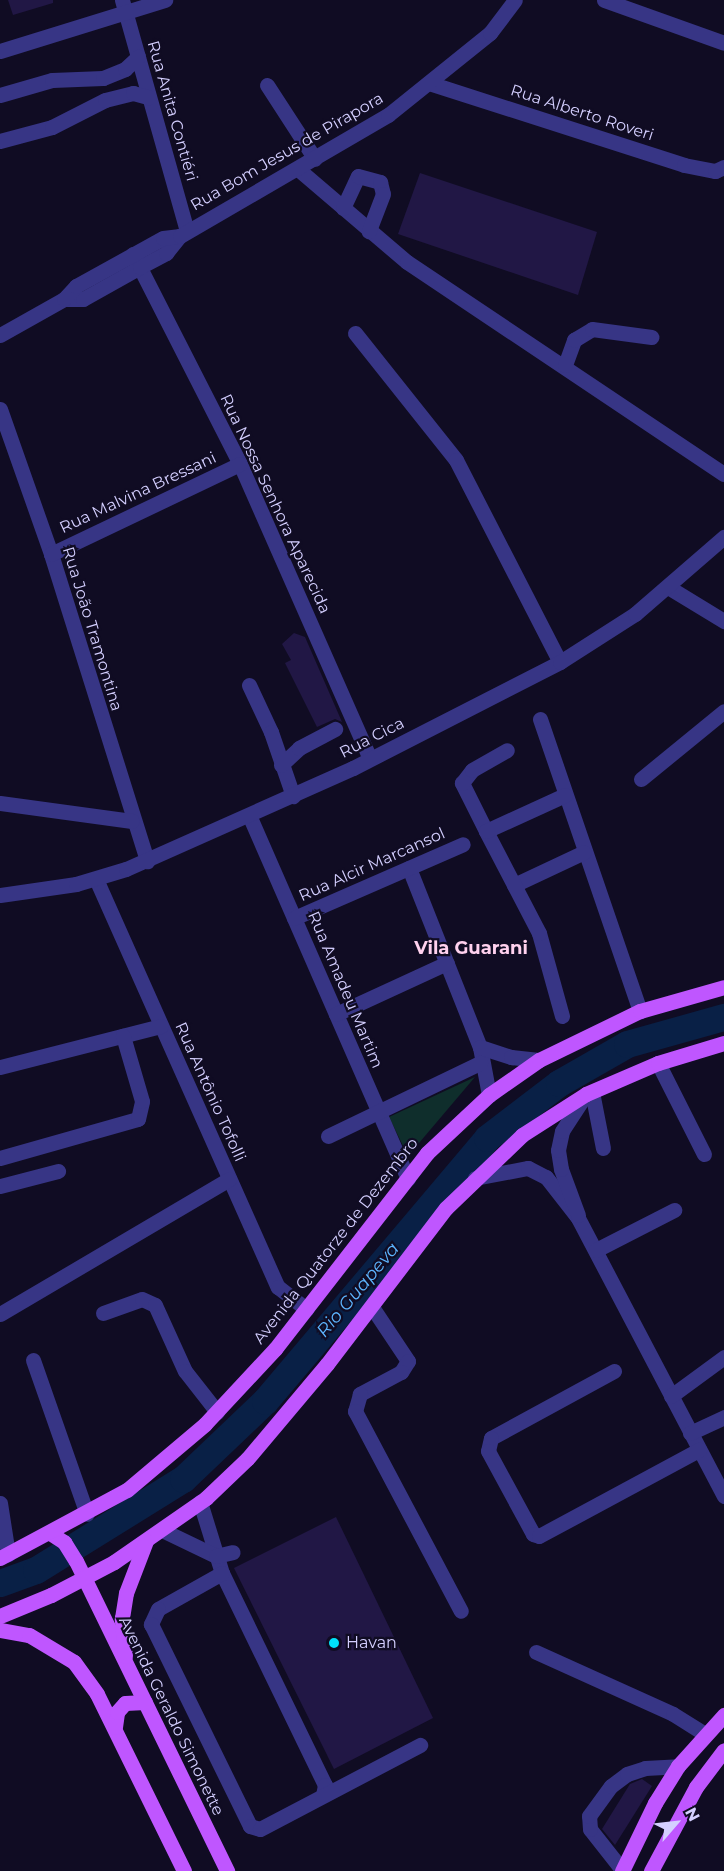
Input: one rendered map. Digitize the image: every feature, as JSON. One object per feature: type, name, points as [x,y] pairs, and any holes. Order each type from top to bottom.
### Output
[{"type":"main road","name":"Avenida Quatorze de Dezembro","points":[[3,1552],[50,1533],[127,1490],[217,1412],[275,1349],[427,1153],[489,1095],[539,1060],[640,1011],[724,987]]},
{"type":"main road","points":[[0,1616],[84,1578],[162,1530],[200,1502],[247,1460],[372,1306],[409,1254],[472,1179],[522,1135],[589,1093],[658,1064],[724,1043]]},
{"type":"main road","name":"Avenida Geraldo Simonette","points":[[50,1533],[64,1542],[76,1561],[227,1871]]},
{"type":"main road","points":[[126,1665],[122,1618],[126,1593],[146,1540]]},
{"type":"main road","points":[[0,1630],[29,1635],[74,1662],[115,1727],[184,1871]]},
{"type":"main road","points":[[115,1727],[117,1712],[125,1704],[145,1702]]},
{"type":"main road","points":[[623,1871],[655,1803],[678,1767],[704,1734],[724,1715]]},
{"type":"main road","points":[[651,1871],[696,1787],[724,1750]]},
{"type":"street","points":[[0,51],[124,7],[165,0]]},
{"type":"street","name":"Rua Bom Jesus de Pirapora","points":[[0,335],[64,299],[83,299],[137,261],[166,253],[183,233],[298,169],[388,115],[490,33],[515,0]]},
{"type":"street","points":[[604,0],[724,43]]},
{"type":"street","name":"Rua Anita Contiéri","points":[[124,7],[183,233]]},
{"type":"street","points":[[0,95],[73,76],[103,78],[125,69],[138,57]]},
{"type":"street","points":[[73,76],[94,90],[84,111]]},
{"type":"street","name":"Rua Alberto Roveri","points":[[429,83],[684,165],[715,171],[724,167]]},
{"type":"street","points":[[267,85],[315,159]]},
{"type":"street","points":[[0,141],[52,127],[105,100],[127,94],[148,97]]},
{"type":"street","points":[[298,169],[407,262],[565,364],[724,474]]},
{"type":"street","points":[[343,208],[354,179],[362,175],[380,182],[383,194],[369,231]]},
{"type":"street","name":"Rua Nossa Senhora Aparecida","points":[[137,261],[240,464],[370,759]]},
{"type":"street","points":[[565,364],[574,340],[592,328],[651,337]]},
{"type":"street","points":[[355,333],[456,460],[560,662]]},
{"type":"street","name":"Rua João Tramontina","points":[[0,409],[51,554],[132,821],[147,861]]},
{"type":"street","name":"Rua Malvina Bressani","points":[[51,554],[240,464]]},
{"type":"street","name":"Rua Cica","points":[[0,895],[96,879],[147,861],[370,759],[560,662],[636,614],[724,537]]},
{"type":"street","points":[[668,587],[724,621]]},
{"type":"street","points":[[249,685],[272,732],[293,796]]},
{"type":"street","points":[[641,779],[724,711]]},
{"type":"street","points":[[540,719],[640,1011]]},
{"type":"street","points":[[281,765],[300,748],[335,729]]},
{"type":"street","points":[[507,750],[472,770],[462,783],[539,933],[562,1016]]},
{"type":"street","points":[[486,831],[565,795]]},
{"type":"street","points":[[0,803],[132,821]]},
{"type":"street","name":"Rua Amadeu Martim","points":[[249,816],[408,1179]]},
{"type":"street","name":"Rua Alcir Marcansol","points":[[294,918],[463,844]]},
{"type":"street","points":[[514,885],[584,852]]},
{"type":"street","points":[[409,868],[480,1047],[480,1063],[489,1095]]},
{"type":"street","name":"Rua Antônio Tofolli","points":[[96,879],[278,1287],[306,1309]]},
{"type":"street","points":[[336,1014],[447,963]]},
{"type":"street","points":[[0,1067],[161,1026]]},
{"type":"street","points":[[0,1158],[138,1119],[142,1101],[123,1036]]},
{"type":"street","points":[[480,1047],[511,1057],[539,1060]]},
{"type":"street","points":[[328,1136],[480,1063]]},
{"type":"street","points":[[658,1064],[704,1154]]},
{"type":"street","points":[[589,1093],[603,1148]]},
{"type":"street","points":[[578,1218],[561,1169],[558,1150],[562,1131],[589,1093]]},
{"type":"street","points":[[472,1179],[528,1168],[546,1177],[578,1218],[596,1250],[724,1496]]},
{"type":"street","points":[[0,1186],[58,1172]]},
{"type":"street","points":[[0,1314],[229,1179]]},
{"type":"street","points":[[596,1250],[674,1210]]},
{"type":"street","points":[[103,1313],[142,1299],[155,1305],[185,1371],[217,1412]]},
{"type":"street","points":[[372,1306],[408,1361],[401,1372],[360,1395],[355,1411],[461,1611]]},
{"type":"street","points":[[671,1396],[724,1357]]},
{"type":"street","points":[[33,1360],[87,1514]]},
{"type":"street","points":[[614,1371],[491,1438],[488,1450],[533,1534],[539,1536],[699,1450]]},
{"type":"street","points":[[690,1433],[724,1417]]},
{"type":"street","points":[[200,1502],[222,1573],[325,1785],[323,1795]]},
{"type":"street","points":[[0,1503],[3,1552]]},
{"type":"street","points":[[162,1530],[216,1556],[234,1552]]},
{"type":"street","points":[[222,1573],[158,1609],[154,1614],[153,1633],[250,1826],[260,1829],[420,1745]]},
{"type":"street","points":[[536,1652],[673,1714],[704,1734]]},
{"type":"street","points":[[623,1871],[590,1829],[589,1816],[611,1786],[627,1774],[645,1768],[678,1767]]},
{"type":"green space","points":[[475,1077],[408,1156],[389,1117]]},
{"type":"building","points":[[8,0],[53,0],[53,3],[13,15]]},
{"type":"building","points":[[420,173],[597,232],[578,295],[398,234]]},
{"type":"building","points":[[294,633],[305,637],[342,722],[335,719],[317,727],[285,663],[291,660],[282,644]]},
{"type":"building","name":"Havan","points":[[336,1517],[433,1718],[334,1769],[234,1568]]},
{"type":"building","points":[[642,1779],[652,1786],[615,1845],[602,1829],[630,1784]]},
{"type":"waterway","name":"Rio Guapeva","points":[[0,1583],[36,1570],[183,1479],[265,1401],[487,1138],[559,1083],[627,1044],[724,1017]]},
{"type":"place","name":"Havan","points":[[334,1643]]},
{"type":"district","name":"Vila Guarani","points":[[471,948]]}]
